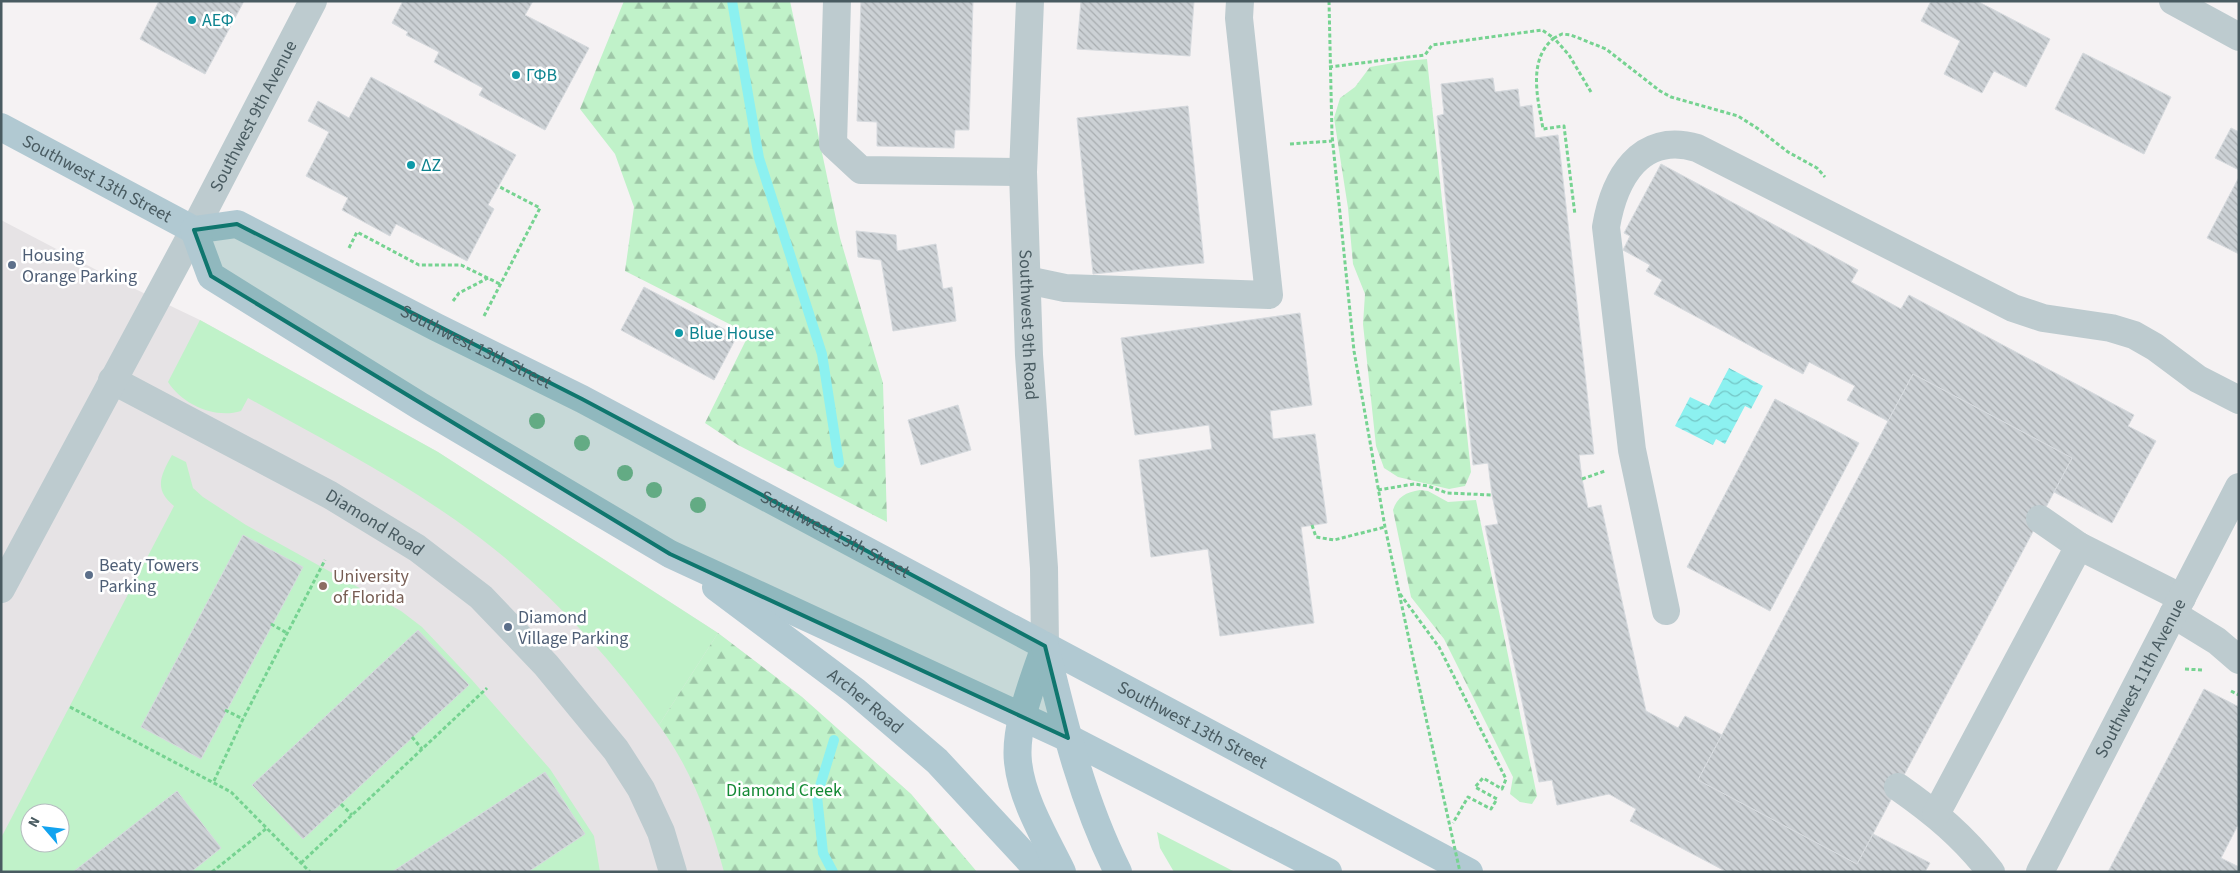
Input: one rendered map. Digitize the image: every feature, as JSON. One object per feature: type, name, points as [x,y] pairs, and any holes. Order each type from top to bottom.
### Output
[{"type":"main road","name":"Southwest 13th Street","points":[[1,127],[194,230],[237,224],[582,399],[1045,646],[1106,676],[1469,872]]},
{"type":"main road","points":[[194,230],[210,276],[420,406],[670,554],[1068,738],[1328,872]]},
{"type":"main road","name":"Archer Road","points":[[670,554],[855,691],[937,762],[1040,872]]},
{"type":"main road","points":[[1045,646],[1022,717],[1018,762],[1028,802],[1062,872]]},
{"type":"main road","points":[[1045,646],[1082,785],[1103,842],[1118,872]]},
{"type":"street","name":"Southwest 9th Avenue","points":[[194,230],[313,1]]},
{"type":"street","points":[[836,1],[834,144],[861,170],[1023,172]]},
{"type":"street","name":"Southwest 9th Road","points":[[1030,1],[1023,172],[1029,355],[1044,568],[1045,646]]},
{"type":"street","points":[[1027,280],[1065,288],[1269,295],[1239,18],[1240,1]]},
{"type":"street","points":[[2173,1],[2239,37]]},
{"type":"street","points":[[1666,611],[1632,450],[1606,227],[1614,193],[1624,176],[1643,153],[1656,146],[1683,143],[1697,148],[2013,308],[2043,318],[2111,328],[2134,335],[2155,347],[2198,380],[2239,400]]},
{"type":"street","points":[[1,589],[194,230]]},
{"type":"street","name":"Diamond Road","points":[[112,380],[330,495],[417,548],[481,597],[546,665],[616,750],[641,790],[661,832],[673,872]]},
{"type":"street","name":"Southwest 11th Avenue","points":[[2040,872],[2239,487]]},
{"type":"street","points":[[2040,519],[2079,546],[2177,606],[2239,660]]},
{"type":"street","points":[[1936,814],[2079,546]]},
{"type":"street","points":[[1898,787],[1936,814],[1972,848],[1991,872]]},
{"type":"path","points":[[1329,1],[1332,140],[1354,352],[1385,527],[1460,872]]},
{"type":"path","points":[[1329,67],[1425,55],[1432,45],[1542,30],[1554,38],[1569,54],[1591,92]]},
{"type":"path","points":[[1576,223],[1564,126],[1543,129],[1538,96],[1537,71],[1539,55],[1546,44],[1562,34],[1572,35],[1606,49],[1660,91],[1671,97],[1738,116],[1788,152],[1817,168],[1826,180]]},
{"type":"path","points":[[1290,144],[1332,140]]},
{"type":"path","points":[[482,318],[540,208],[498,186]]},
{"type":"path","points":[[347,251],[357,232],[418,265],[461,265],[500,284]]},
{"type":"path","points":[[452,304],[458,293],[488,278]]},
{"type":"path","points":[[1582,479],[1608,470]]},
{"type":"path","points":[[1378,490],[1414,484],[1428,486],[1447,494],[1492,495]]},
{"type":"path","points":[[1312,525],[1316,537],[1334,540],[1385,527]]},
{"type":"path","points":[[214,781],[243,719],[325,560]]},
{"type":"path","points":[[1399,592],[1438,647],[1506,778],[1502,789],[1483,778],[1475,786],[1497,799],[1491,809],[1468,797],[1453,823]]},
{"type":"path","points":[[271,624],[287,633]]},
{"type":"path","points":[[300,863],[487,688]]},
{"type":"path","points":[[70,707],[214,781],[231,792],[310,872]]},
{"type":"path","points":[[226,710],[243,719]]},
{"type":"path","points":[[412,737],[422,749]]},
{"type":"path","points":[[341,804],[352,815]]},
{"type":"path","points":[[212,872],[267,828]]},
{"type":"highlighted area","points":[[237,224],[582,399],[1045,646],[1068,738],[670,554],[211,276],[194,230]]},
{"type":"shaded area","name":"University of Florida","points":[[1,220],[108,276],[200,320],[438,452],[718,633],[802,697],[911,794],[977,872],[1,872]]},
{"type":"green space","points":[[624,1],[790,1],[840,238],[883,383],[887,522],[738,445],[705,423],[749,334],[625,271],[634,207],[615,154],[580,109]]},
{"type":"green space","points":[[1427,59],[1471,472],[1465,486],[1449,489],[1398,477],[1384,468],[1376,446],[1363,324],[1365,294],[1353,264],[1348,208],[1334,118],[1340,98],[1355,87],[1370,67]]},
{"type":"green space","points":[[200,320],[438,452],[718,633],[659,725],[618,672],[573,621],[525,575],[446,513],[363,462],[248,398],[241,411],[221,413],[200,408],[174,390],[168,382]]},
{"type":"green space","points":[[172,455],[186,462],[193,488],[203,497],[246,525],[401,611],[422,627],[472,680],[550,769],[594,836],[600,872],[1,872],[1,838],[174,506],[163,494],[161,488],[162,475]]},
{"type":"green space","points":[[1420,490],[1428,491],[1448,502],[1476,500],[1537,796],[1532,804],[1520,802],[1510,794],[1513,777],[1444,639],[1411,597],[1393,510],[1403,496]]},
{"type":"green space","name":"Diamond Creek","points":[[718,633],[802,697],[911,794],[977,872],[724,872],[706,813],[681,760],[659,725]]},
{"type":"green space","points":[[1157,832],[1235,872],[1174,872],[1160,848]]},
{"type":"water","points":[[1729,368],[1763,386],[1751,409],[1745,406],[1725,444],[1716,439],[1713,445],[1675,426],[1690,397],[1709,406]]},
{"type":"building","name":"ΑΕΦ","points":[[159,1],[244,1],[205,74],[140,39]]},
{"type":"building","name":"ΓΦΒ","points":[[403,1],[533,1],[525,15],[589,48],[545,130],[479,95],[483,88],[434,62],[439,52],[406,35],[408,32],[392,23]]},
{"type":"building","points":[[861,1],[973,1],[969,130],[955,130],[954,148],[877,146],[877,122],[857,121]]},
{"type":"building","points":[[1081,1],[1194,1],[1190,56],[1077,49]]},
{"type":"building","points":[[1931,1],[1977,1],[2050,39],[2026,87],[1994,71],[1982,93],[1944,74],[1960,41],[1921,21]]},
{"type":"building","points":[[2083,53],[2171,97],[2144,154],[2055,109]]},
{"type":"building","name":"ΔΖ","points":[[371,77],[516,155],[488,205],[494,209],[467,261],[396,224],[390,236],[342,210],[348,198],[306,176],[329,132],[308,121],[318,101],[349,118]]},
{"type":"building","points":[[1493,78],[1495,92],[1518,89],[1520,107],[1532,105],[1535,138],[1558,135],[1594,454],[1579,455],[1582,479],[1588,508],[1601,505],[1646,711],[1678,728],[1685,716],[1722,735],[1698,780],[1857,864],[1873,834],[1930,863],[1925,872],[1727,872],[1630,821],[1636,809],[1609,794],[1557,805],[1552,780],[1539,782],[1485,526],[1498,524],[1488,463],[1473,465],[1437,116],[1444,114],[1441,84]]},
{"type":"building","points":[[1188,106],[1204,263],[1093,274],[1077,118]]},
{"type":"building","points":[[2231,128],[2239,132],[2239,170],[2215,158]]},
{"type":"building","points":[[1661,164],[1858,270],[1851,282],[1901,309],[1909,295],[2134,415],[2128,426],[2156,441],[2112,523],[2054,492],[2072,458],[1913,374],[1888,421],[1847,400],[1855,386],[1809,362],[1803,374],[1654,294],[1662,280],[1646,271],[1650,265],[1623,250],[1630,236],[1624,233]]},
{"type":"building","points":[[2239,177],[2239,254],[2207,238]]},
{"type":"building","points":[[856,231],[896,235],[897,251],[936,244],[943,289],[952,287],[956,321],[893,331],[881,260],[858,257]]},
{"type":"building","name":"Blue House","points":[[644,287],[737,336],[714,380],[621,330]]},
{"type":"building","points":[[1300,313],[1312,405],[1270,411],[1273,439],[1315,434],[1327,523],[1301,527],[1314,623],[1220,636],[1208,549],[1151,557],[1139,460],[1212,449],[1209,425],[1135,435],[1121,338]]},
{"type":"building","points":[[1913,374],[2072,458],[1857,864],[1698,780]]},
{"type":"building","points":[[1775,399],[1859,443],[1770,611],[1687,567]]},
{"type":"building","points":[[958,405],[971,450],[921,465],[908,420]]},
{"type":"building","points":[[243,535],[303,567],[201,759],[141,727]]},
{"type":"building","points":[[418,630],[469,685],[303,839],[252,785]]},
{"type":"building","points":[[2204,689],[2239,707],[2239,823],[2221,858],[2239,867],[2239,872],[2108,872]]},
{"type":"building","points":[[545,772],[585,834],[528,872],[392,872]]},
{"type":"building","points":[[177,791],[221,848],[191,872],[73,872]]},
{"type":"waterway","points":[[732,1],[759,158],[822,354],[839,463]]},
{"type":"waterway","points":[[833,872],[823,853],[817,796],[834,740]]},
{"type":"place","name":"ΑΕΦ","points":[[192,20]]},
{"type":"place","name":"ΓΦΒ","points":[[516,75]]},
{"type":"place","name":"ΔΖ","points":[[411,165]]},
{"type":"place","name":"Housing Orange Parking","points":[[12,265]]},
{"type":"place","name":"Blue House","points":[[679,333]]},
{"type":"place","name":"Beaty Towers Parking","points":[[89,575]]},
{"type":"place","name":"University of Florida","points":[[323,586]]},
{"type":"place","name":"Diamond Village Parking","points":[[508,627]]}]
